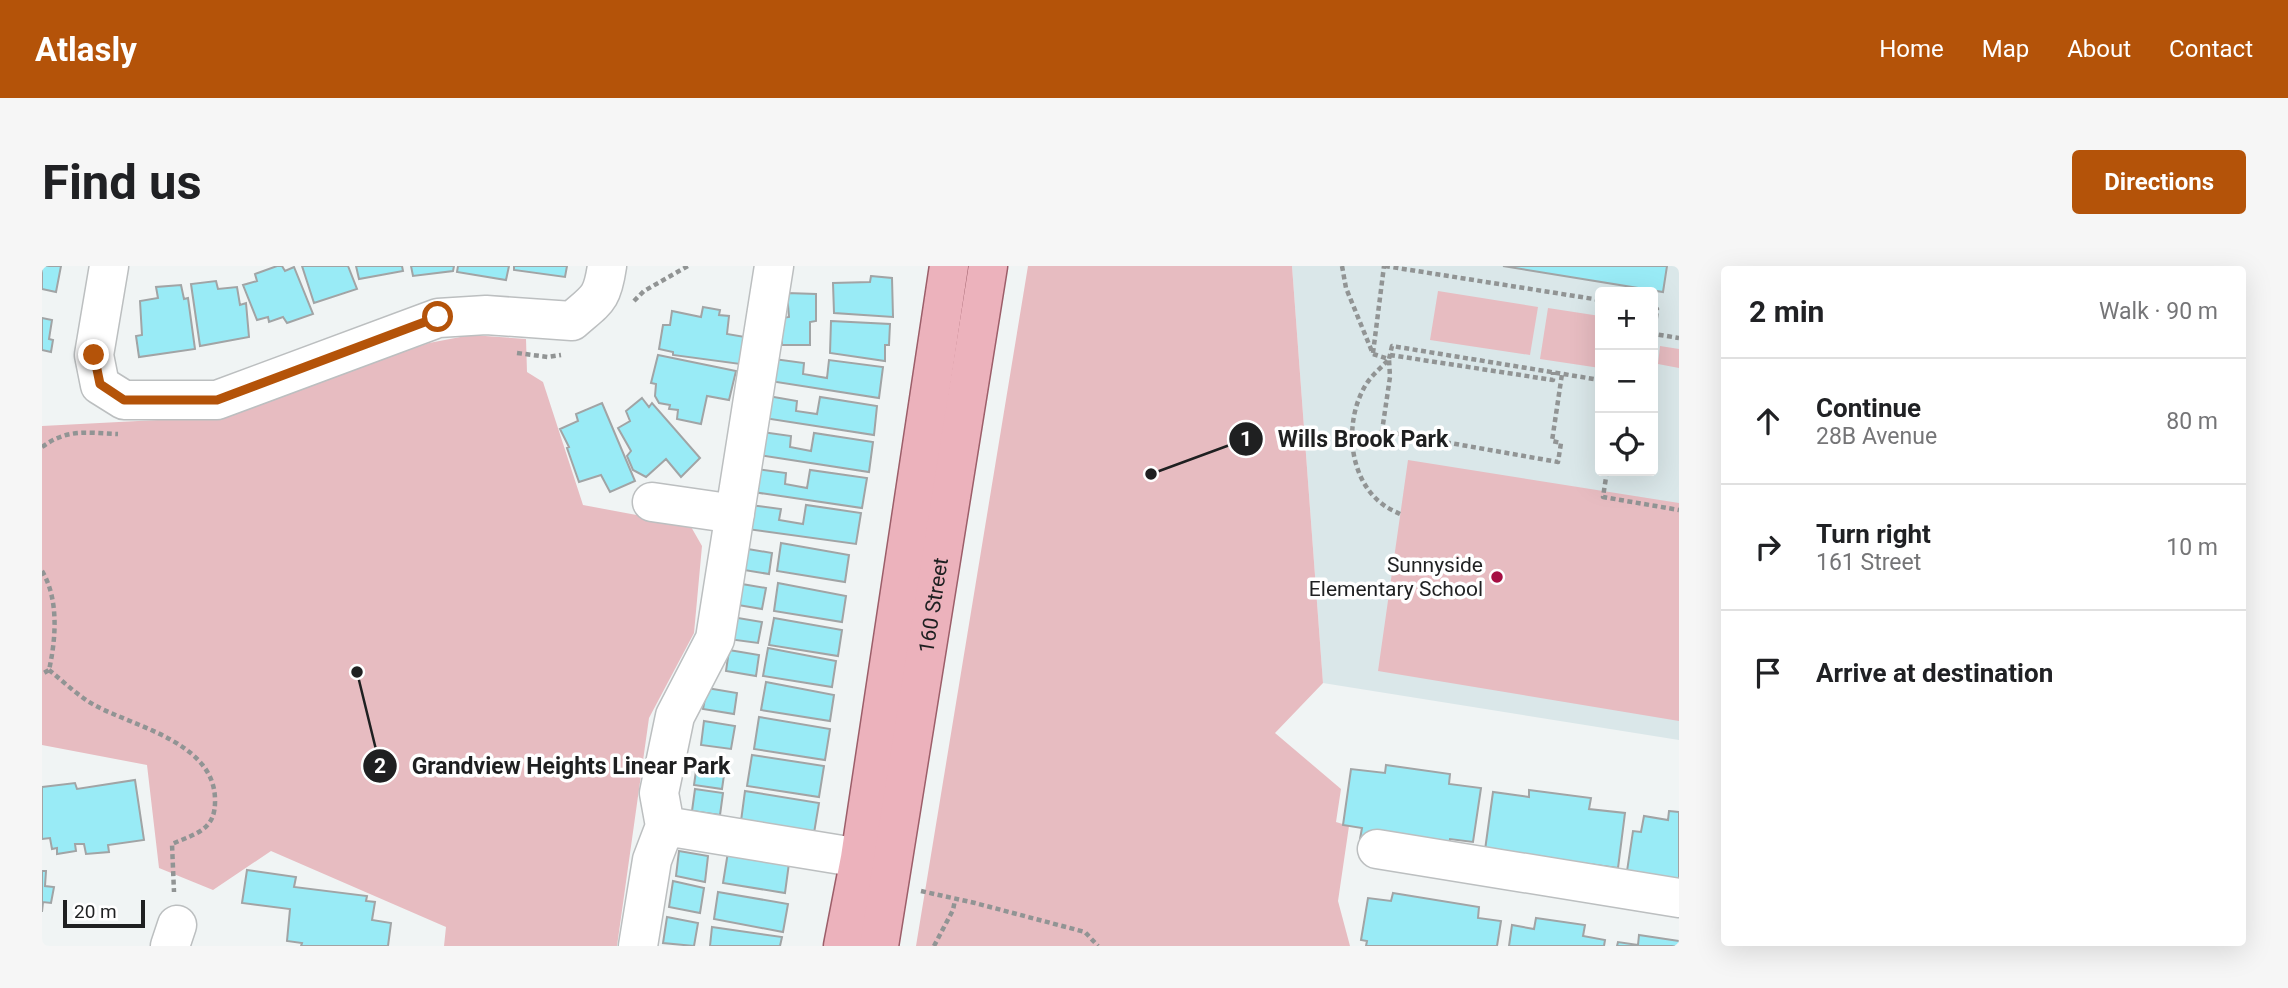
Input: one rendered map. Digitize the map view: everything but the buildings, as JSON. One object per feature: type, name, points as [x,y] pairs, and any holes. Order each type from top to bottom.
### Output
[{"type":"main road","name":"160 Street","points":[[844,946],[860,858],[949,266]]},
{"type":"main road","name":"160 Street","points":[[879,946],[988,266]]},
{"type":"street","points":[[109,266],[94,355],[100,384],[124,400],[217,400],[438,317],[486,315],[572,321],[598,299],[604,288],[607,266]]},
{"type":"street","points":[[638,946],[652,860],[665,827],[659,793],[675,716],[715,639],[774,266]]},
{"type":"street","points":[[652,502],[735,514]]},
{"type":"street","points":[[665,827],[860,858]]},
{"type":"street","points":[[1377,849],[1679,898]]},
{"type":"path","points":[[638,295],[688,266]]},
{"type":"path","points":[[1342,266],[1346,288],[1373,354]]},
{"type":"path","points":[[1373,354],[1385,266],[1595,299]]},
{"type":"path","points":[[1658,335],[1679,338]]},
{"type":"path","points":[[1562,374],[1552,441],[1561,443],[1558,462],[1382,431],[1392,346],[1595,379]]},
{"type":"path","points":[[1373,354],[1552,380],[1553,372]]},
{"type":"path","points":[[1389,357],[1366,384],[1357,408],[1352,428],[1353,454],[1363,482],[1380,503],[1400,514]]},
{"type":"path","points":[[1606,476],[1603,497],[1679,510]]},
{"type":"path","points":[[42,571],[50,585],[55,642],[49,670],[42,674]]},
{"type":"path","points":[[49,670],[93,705],[177,743],[205,766],[215,785],[215,814],[204,829],[172,844],[174,935]]},
{"type":"path","points":[[912,889],[1085,932],[1098,946]]},
{"type":"path","points":[[934,946],[953,910],[955,900]]},
{"type":"shaded area","points":[[1028,266],[1292,266],[1323,683],[1275,733],[1341,789],[1336,822],[1349,826],[1338,901],[1350,946],[916,946]]},
{"type":"shaded area","name":"Sunnyside Elementary School","points":[[1292,266],[1679,266],[1679,740],[1323,683]]},
{"type":"shaded area","points":[[1438,291],[1538,307],[1530,355],[1430,340]]},
{"type":"shaded area","points":[[1548,308],[1595,315],[1595,367],[1540,359]]},
{"type":"shaded area","points":[[471,335],[526,339],[527,372],[543,382],[583,505],[690,525],[702,546],[694,633],[649,718],[617,946],[444,946],[446,927],[271,851],[213,890],[159,868],[147,765],[42,745],[42,426],[215,417],[429,343]]},
{"type":"shaded area","points":[[1660,346],[1679,349],[1679,368],[1658,364]]},
{"type":"shaded area","points":[[1408,460],[1679,503],[1679,721],[1378,671]]},
{"type":"place","name":"Wills Brook Park","points":[[1151,474]]},
{"type":"place","name":"Sunnyside Elementary School","points":[[1497,577]]},
{"type":"place","name":"Grandview Heights Linear Park","points":[[357,672]]},
{"type":"route","points":[[94,355],[100,384],[124,400],[217,400],[438,317]]}]
